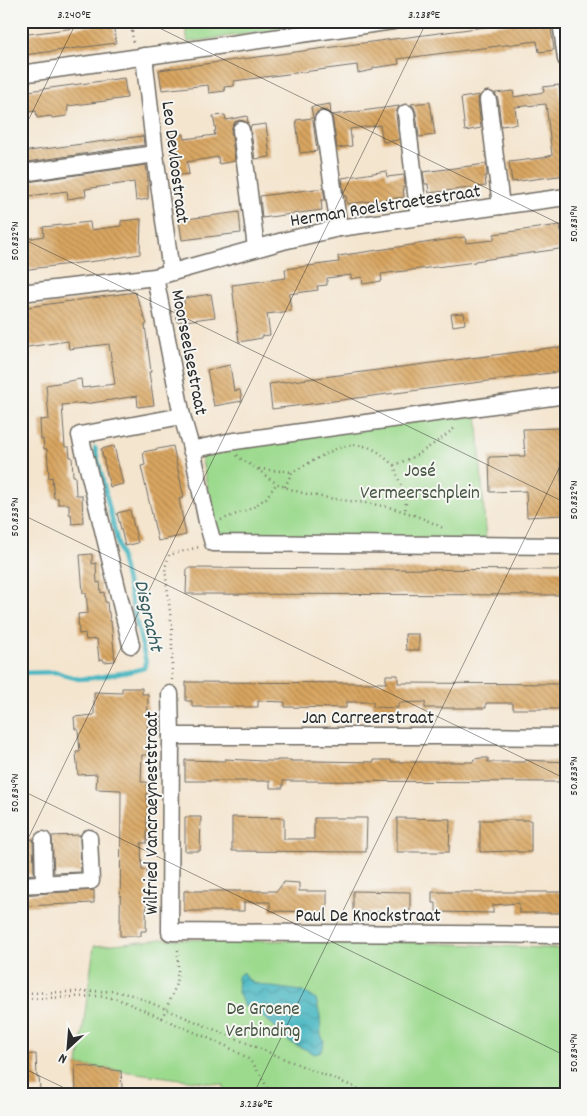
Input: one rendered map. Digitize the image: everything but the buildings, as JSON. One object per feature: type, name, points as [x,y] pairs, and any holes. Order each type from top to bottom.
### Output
[{"type":"street","points":[[21,74],[393,21]]},
{"type":"street","points":[[561,21],[566,60]]},
{"type":"street","name":"Leo Devloostraat","points":[[139,57],[155,154],[163,274]]},
{"type":"street","points":[[488,100],[501,206]]},
{"type":"street","points":[[406,113],[419,217]]},
{"type":"street","points":[[323,120],[339,228]]},
{"type":"street","points":[[241,130],[256,248]]},
{"type":"street","points":[[22,173],[155,154]]},
{"type":"street","name":"Herman Roelstraetestraat","points":[[163,274],[256,248],[339,228],[566,197]]},
{"type":"street","name":"Moorseelsestraat","points":[[21,294],[163,274],[182,416],[191,450]]},
{"type":"street","points":[[566,395],[228,442],[191,450],[213,543],[566,546]]},
{"type":"street","points":[[131,645],[80,435],[182,416]]},
{"type":"street","name":"Wilfried Vancraeyneststraat","points":[[170,694],[174,932]]},
{"type":"street","name":"Jan Carreerstraat","points":[[171,736],[566,737]]},
{"type":"street","points":[[21,885],[91,881],[90,838]]},
{"type":"street","points":[[43,840],[44,884]]},
{"type":"street","name":"Paul De Knockstraat","points":[[174,932],[566,935]]},
{"type":"path","points":[[131,21],[139,57]]},
{"type":"path","points":[[394,465],[414,457],[441,439],[463,420],[468,413],[467,408]]},
{"type":"path","points":[[228,442],[229,448],[236,455],[277,483],[311,495],[373,504],[404,512],[452,533]]},
{"type":"path","points":[[285,486],[292,472],[323,454],[354,446],[368,447],[394,465],[406,502],[404,512]]},
{"type":"path","points":[[258,469],[272,471],[287,470],[292,472]]},
{"type":"path","points":[[207,522],[216,521],[252,508],[266,498],[277,483]]},
{"type":"path","points":[[170,694],[172,684],[172,629],[165,568],[169,555],[213,543]]},
{"type":"path","points":[[162,1018],[175,988],[178,971],[174,932]]},
{"type":"path","points":[[21,993],[113,991],[132,995],[374,1095]]},
{"type":"path","points":[[21,999],[98,996],[118,999],[226,1046],[246,1057],[261,1076],[270,1095]]},
{"type":"green space","points":[[184,21],[341,21],[188,42]]},
{"type":"green space","name":"José Vermeerschplein","points":[[477,412],[486,541],[219,539],[200,452]]},
{"type":"green space","name":"De Groene Verbinding","points":[[163,939],[227,941],[361,940],[566,949],[566,1095],[223,1095],[224,1085],[78,1065],[94,946]]},
{"type":"water","points":[[243,972],[246,978],[255,983],[302,991],[316,999],[320,1016],[321,1035],[324,1041],[321,1052],[315,1054],[288,1041],[263,1017],[244,1006],[238,992],[237,977]]},
{"type":"waterway","name":"Disgracht","points":[[21,673],[57,672],[79,679],[93,678],[144,668],[146,662],[95,448]]}]
